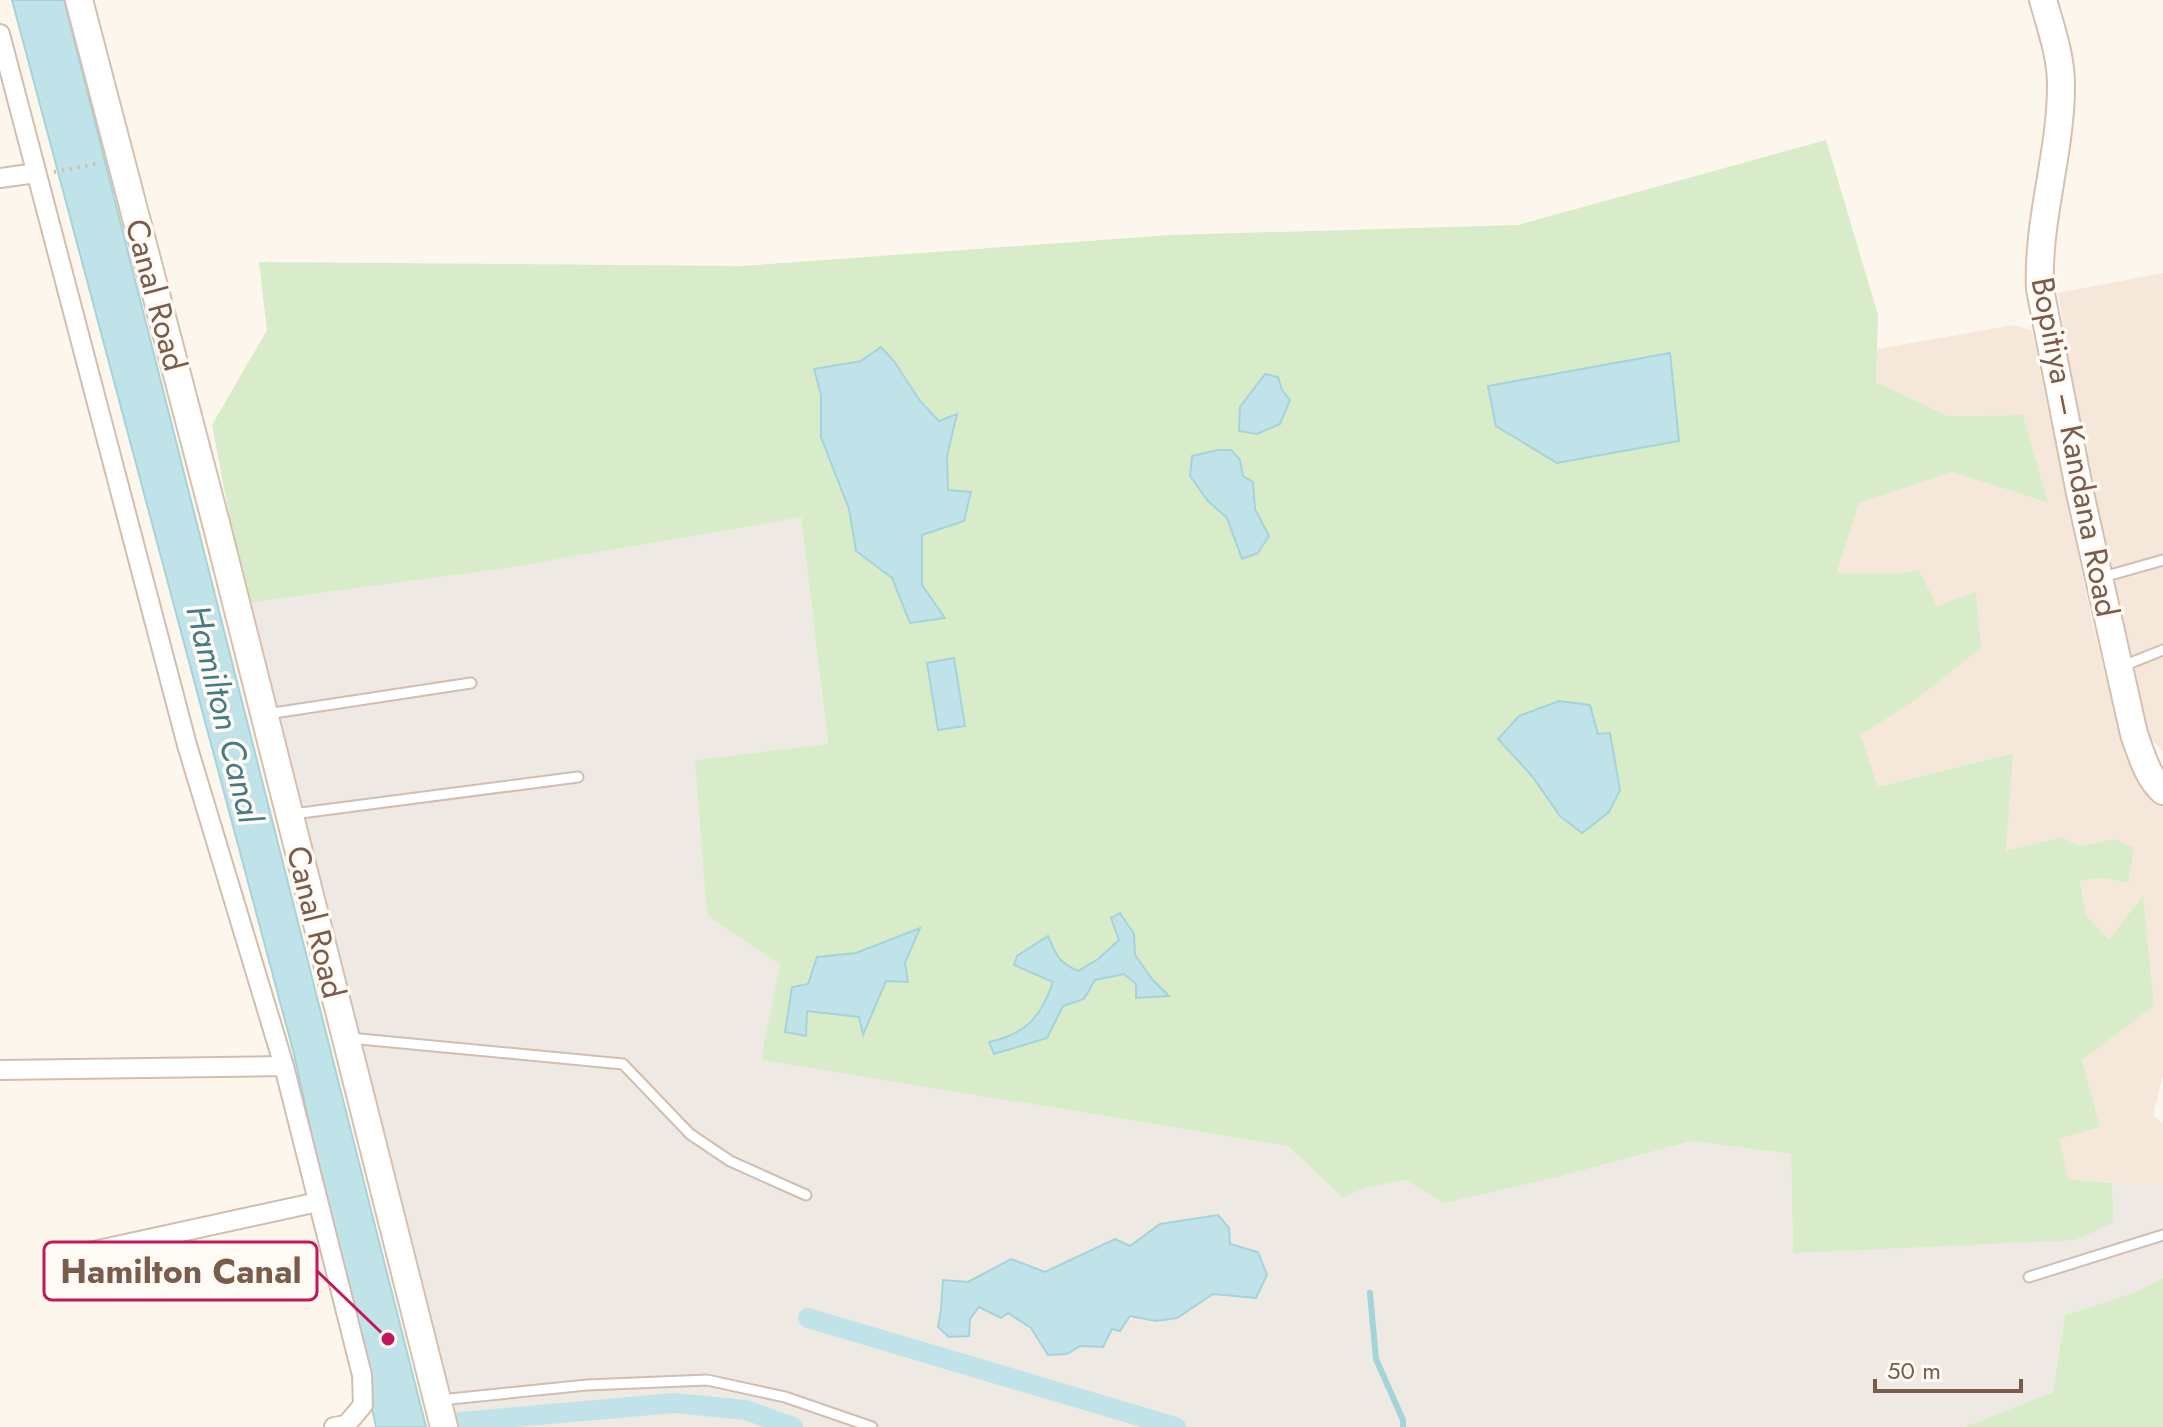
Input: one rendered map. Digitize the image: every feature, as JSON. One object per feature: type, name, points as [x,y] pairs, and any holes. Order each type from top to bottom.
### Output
[{"type":"main road","name":"Canal Road","points":[[79,0],[444,1427]]},
{"type":"main road","name":"Bopitiya – Kandana Road","points":[[2043,0],[2058,57],[2061,82],[2060,111],[2040,248],[2040,289],[2080,493],[2134,734],[2143,760],[2163,791]]},
{"type":"street","points":[[0,34],[43,173],[187,745],[284,1066],[362,1375],[363,1405],[346,1425],[334,1427]]},
{"type":"street","points":[[0,178],[43,173]]},
{"type":"street","points":[[0,1070],[284,1066]]},
{"type":"street","points":[[60,1252],[80,1254],[318,1202]]},
{"type":"lane","points":[[2099,578],[2163,560]]},
{"type":"lane","points":[[2120,667],[2163,650]]},
{"type":"lane","points":[[264,714],[471,683]]},
{"type":"lane","points":[[289,815],[578,777]]},
{"type":"lane","points":[[345,1038],[623,1064],[690,1134],[730,1161],[806,1195]]},
{"type":"lane","points":[[2029,1277],[2163,1235]]},
{"type":"lane","points":[[437,1400],[587,1385],[707,1380],[785,1397],[872,1427]]},
{"type":"path","points":[[43,173],[102,163]]},
{"type":"shaded area","points":[[2163,273],[2163,752],[2147,734],[2102,548],[2058,293]]},
{"type":"shaded area","points":[[2014,325],[2032,331],[2092,621],[2110,693],[2143,781],[2163,797],[2163,1075],[2153,1116],[2163,1123],[2163,1187],[2067,1179],[2059,1139],[2100,1127],[2082,1060],[2154,1006],[2142,896],[2109,941],[2086,915],[2080,879],[2104,878],[2128,883],[2114,839],[2080,846],[2062,837],[2006,852],[2012,753],[1878,787],[1861,735],[1914,701],[1980,648],[1976,592],[1937,607],[1919,570],[1837,574],[1859,503],[1952,472],[2047,503],[2023,415],[1948,416],[1876,382],[1877,349]]},
{"type":"shaded area","points":[[801,516],[828,745],[696,760],[707,915],[780,965],[762,1060],[1288,1146],[1343,1198],[1365,1188],[1406,1180],[1565,1175],[1692,1141],[1791,1154],[1793,1253],[2114,1222],[2112,1183],[2163,1187],[2163,1278],[2133,1293],[2065,1315],[2053,1392],[1964,1427],[449,1427],[246,603],[507,568]]},
{"type":"green space","points":[[1826,140],[1878,315],[1876,382],[1948,416],[2023,415],[2048,503],[1952,472],[1859,503],[1837,573],[1919,570],[1937,606],[1976,592],[1981,648],[1914,701],[1861,735],[1878,787],[2013,753],[2006,851],[2062,837],[2080,846],[2114,839],[2134,848],[2128,883],[2104,878],[2080,880],[2086,915],[2109,940],[2143,895],[2154,1006],[2082,1060],[2100,1127],[2059,1139],[2068,1179],[2112,1183],[2114,1222],[2075,1240],[1793,1253],[1791,1154],[1692,1141],[1444,1203],[1406,1180],[1365,1188],[1343,1198],[1288,1146],[761,1060],[780,965],[707,915],[695,760],[828,744],[801,517],[507,568],[246,603],[212,425],[267,330],[259,262],[742,266],[1171,235],[1518,225]]},
{"type":"green space","points":[[2163,1278],[2163,1427],[1964,1427],[2053,1392],[2065,1315],[2133,1293]]},
{"type":"water","points":[[12,0],[64,0],[426,1427],[376,1427],[294,1054]]},
{"type":"water","points":[[881,347],[920,401],[939,421],[957,414],[947,456],[948,490],[971,492],[964,521],[922,535],[922,585],[945,618],[910,623],[892,578],[856,551],[849,509],[821,437],[821,395],[814,369],[861,361]]},
{"type":"water","points":[[1670,353],[1679,441],[1557,463],[1496,426],[1488,386]]},
{"type":"water","points":[[1265,374],[1278,377],[1282,390],[1290,400],[1280,424],[1257,434],[1239,431],[1240,407]]},
{"type":"water","points":[[1231,450],[1240,460],[1243,476],[1253,482],[1255,509],[1269,536],[1258,553],[1242,559],[1227,518],[1208,501],[1190,476],[1192,456]]},
{"type":"water","points":[[954,658],[965,726],[938,730],[927,663]]},
{"type":"water","points":[[1559,701],[1590,705],[1598,734],[1610,733],[1620,790],[1609,812],[1582,833],[1560,816],[1532,776],[1498,739],[1519,716]]},
{"type":"water","points":[[1120,913],[1134,934],[1135,955],[1169,996],[1136,998],[1136,984],[1124,974],[1095,980],[1084,999],[1063,1006],[1047,1038],[994,1054],[989,1042],[1013,1034],[1030,1022],[1043,1005],[1053,982],[1014,965],[1017,956],[1048,936],[1058,957],[1078,971],[1098,959],[1119,940],[1111,918]]},
{"type":"water","points":[[920,928],[905,963],[908,982],[886,981],[863,1035],[859,1017],[807,1011],[806,1036],[785,1032],[792,987],[808,984],[817,957],[856,953]]},
{"type":"water","points":[[1218,1215],[1229,1228],[1230,1244],[1258,1252],[1267,1275],[1256,1298],[1213,1294],[1177,1318],[1156,1321],[1130,1316],[1120,1331],[1112,1329],[1103,1347],[1080,1346],[1067,1354],[1048,1355],[1031,1328],[1008,1313],[1001,1318],[979,1307],[970,1319],[969,1336],[949,1337],[938,1327],[943,1280],[968,1282],[1011,1259],[1045,1272],[1115,1239],[1130,1246],[1160,1224]]},
{"type":"waterway","points":[[1370,1293],[1376,1359],[1403,1420],[1403,1427]]},
{"type":"waterway","points":[[808,1318],[1176,1427]]},
{"type":"waterway","points":[[460,1422],[674,1403],[746,1410],[793,1427]]},
{"type":"place","name":"Hamilton Canal","points":[[388,1339]]}]
